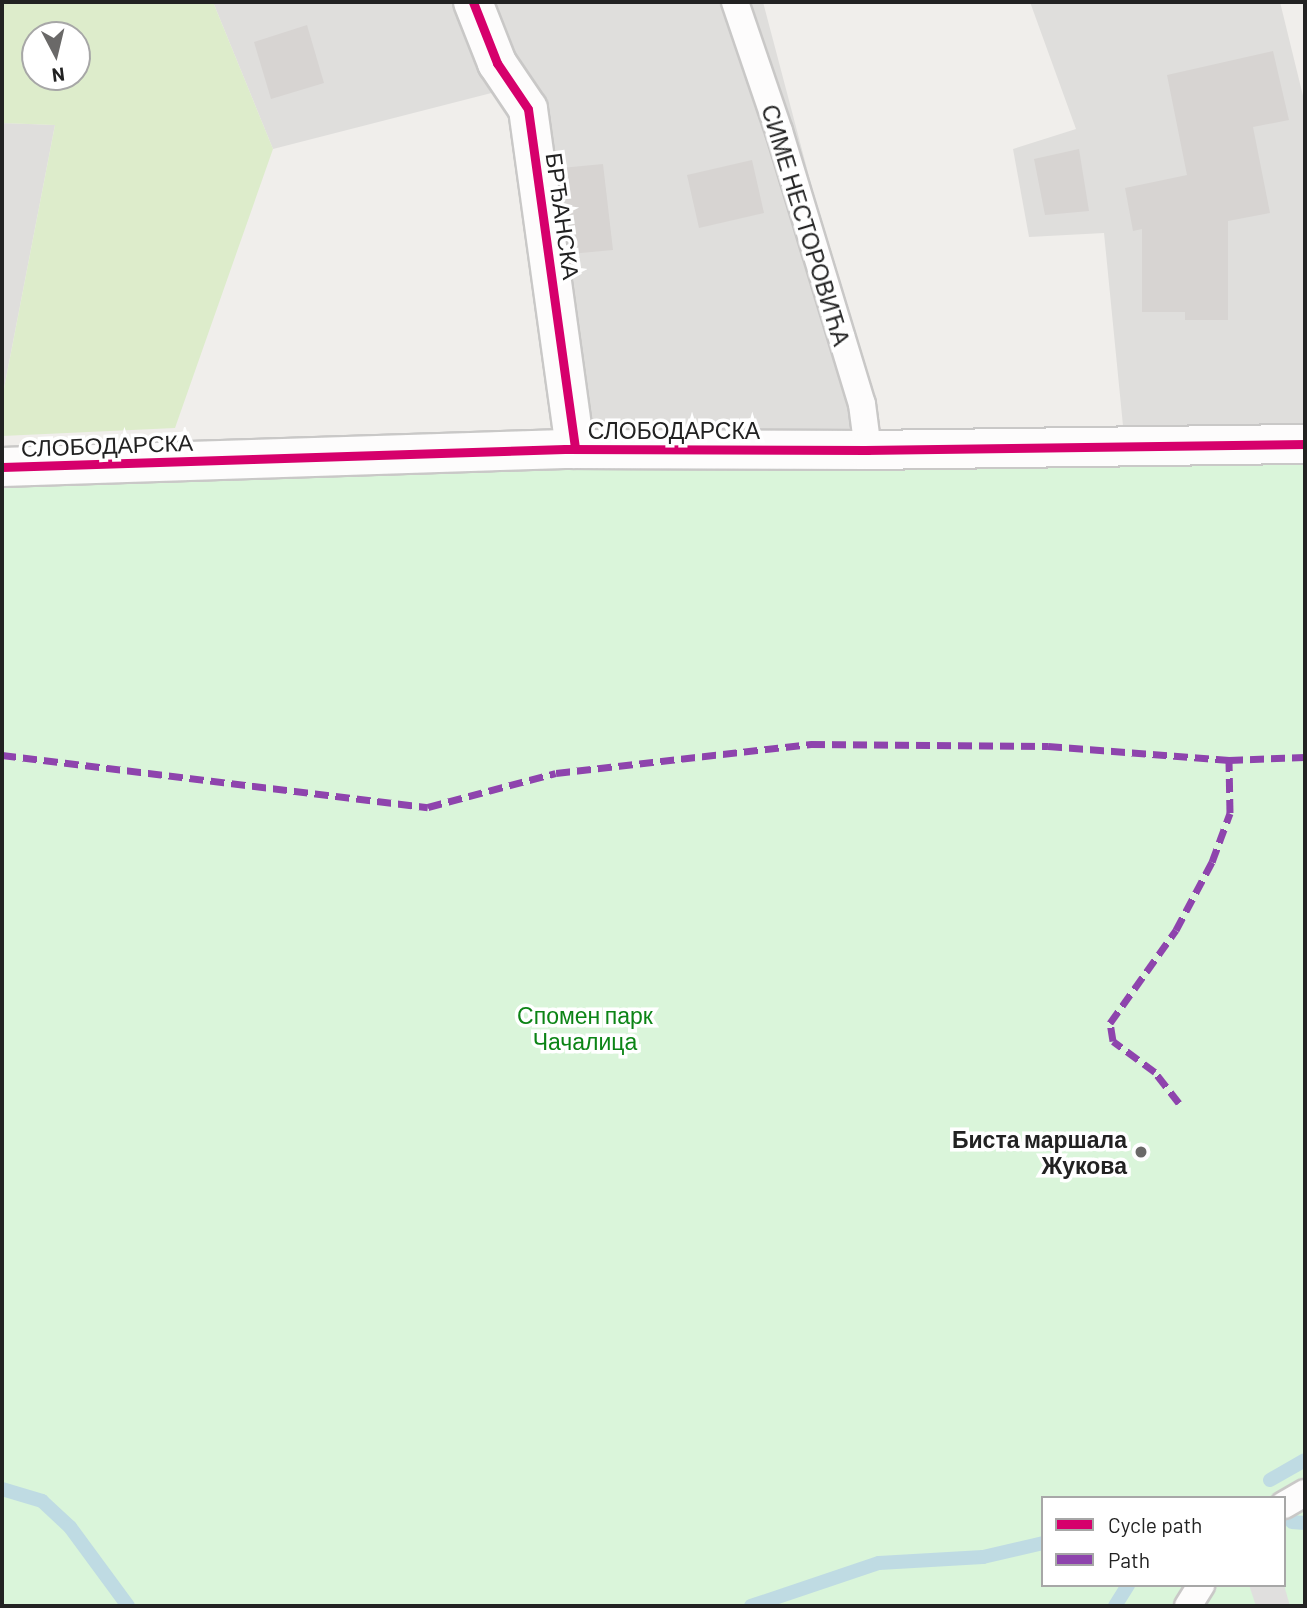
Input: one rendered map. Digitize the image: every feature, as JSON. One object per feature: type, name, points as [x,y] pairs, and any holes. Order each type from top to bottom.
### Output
[{"type":"street","name":"БРЂАНСКА","points":[[473,2],[497,63],[528,109],[575,449]]},
{"type":"street","name":"СЛОБОДАРСКА","points":[[2,467],[575,449],[868,450],[1305,444]]},
{"type":"lane","name":"СИМЕ НЕСТОРОВИЋА","points":[[735,2],[779,131],[858,391],[868,450]]},
{"type":"lane","points":[[1286,1505],[1305,1493]]},
{"type":"lane","points":[[1188,1606],[1200,1587]]},
{"type":"shaded area","points":[[213,2],[763,2],[881,449],[565,449],[507,89],[273,149]]},
{"type":"shaded area","points":[[1030,2],[1280,2],[1305,104],[1305,444],[1125,446],[1104,233],[1029,237],[1013,149],[1076,129]]},
{"type":"shaded area","points":[[2,123],[55,125],[2,399]]},
{"type":"shaded area","points":[[1250,1587],[1285,1587],[1290,1606],[1256,1606]]},
{"type":"green space","points":[[2,2],[213,2],[273,149],[175,428],[2,436],[2,399],[55,125],[2,123]]},
{"type":"green space","name":"Спомен парк Чачалица","points":[[1305,444],[1305,1606],[2,1606],[2,468]]},
{"type":"building","points":[[307,25],[324,83],[271,99],[254,42]]},
{"type":"building","points":[[1273,51],[1289,120],[1253,127],[1270,213],[1228,221],[1228,320],[1185,320],[1185,312],[1142,312],[1142,229],[1133,231],[1125,188],[1187,175],[1167,75]]},
{"type":"building","points":[[1079,149],[1089,211],[1045,215],[1034,159]]},
{"type":"building","points":[[752,160],[764,213],[699,228],[687,175]]},
{"type":"building","points":[[603,164],[613,250],[570,254],[561,168]]},
{"type":"waterway","points":[[1270,1480],[1305,1460]]},
{"type":"waterway","points":[[2,1489],[42,1501],[70,1527],[128,1606]]},
{"type":"waterway","points":[[1292,1522],[1305,1523]]},
{"type":"waterway","points":[[751,1606],[879,1563],[983,1557],[1041,1543]]},
{"type":"waterway","points":[[1115,1606],[1127,1587]]},
{"type":"marked path","points":[[2,755],[428,807],[556,773],[811,744],[1048,746],[1229,760],[1305,757]]},
{"type":"marked path","points":[[1179,1103],[1155,1072],[1113,1041],[1110,1023],[1176,930],[1212,862],[1230,813],[1229,760]]},
{"type":"cycle path","points":[[473,2],[497,63],[528,109],[575,449]]},
{"type":"cycle path","points":[[2,467],[565,449],[868,450],[1305,444]]},
{"type":"place","name":"Биста маршала Жукова","points":[[1141,1152]]}]
